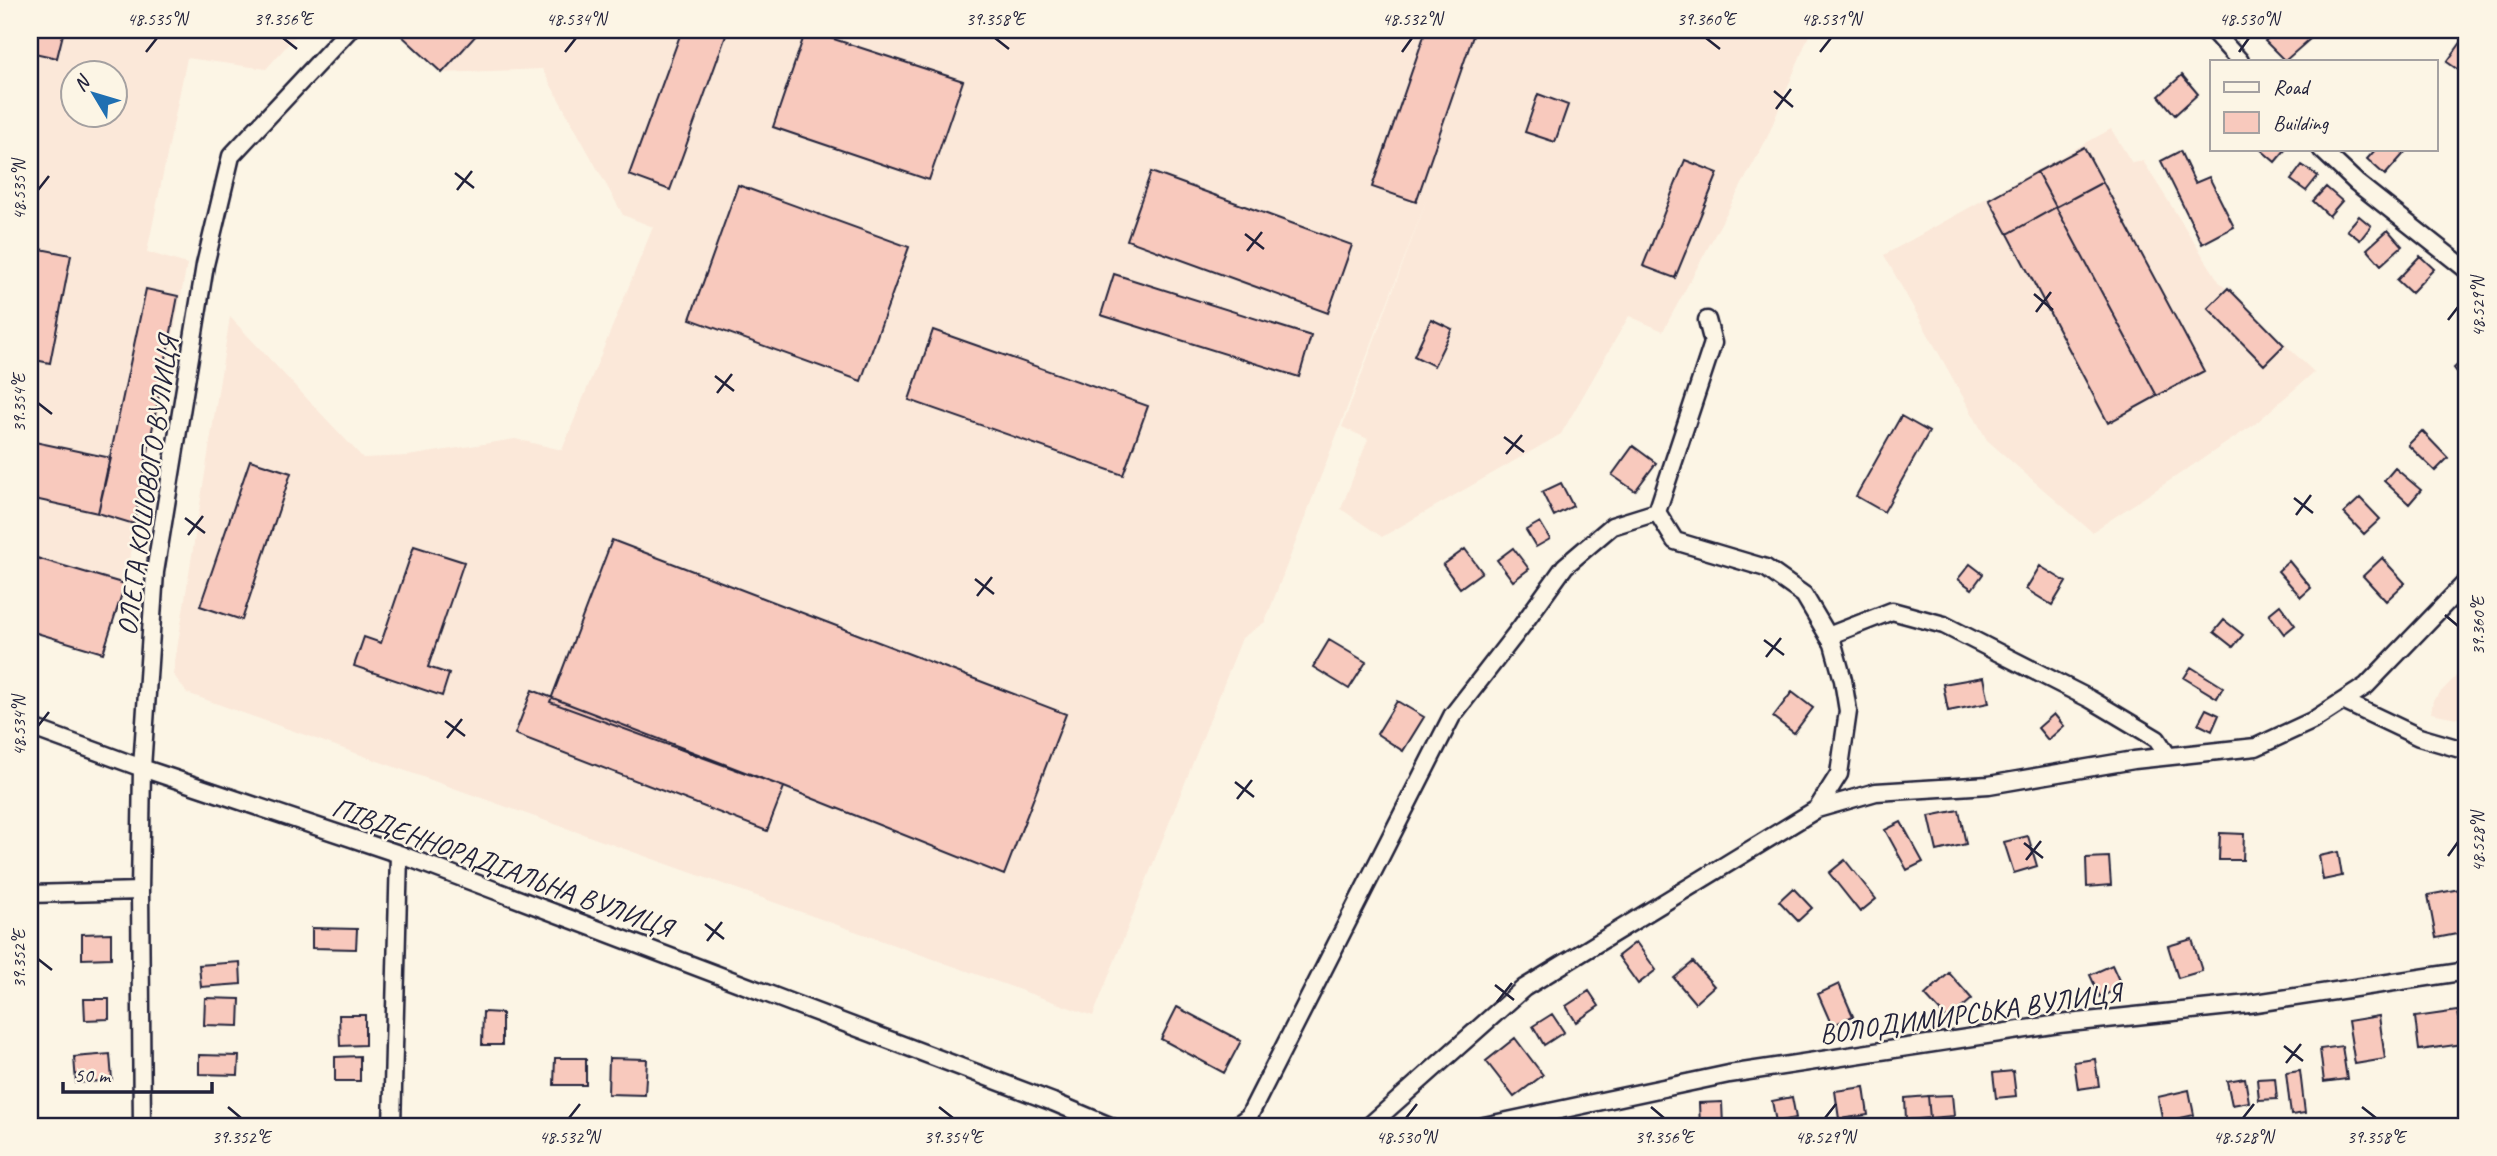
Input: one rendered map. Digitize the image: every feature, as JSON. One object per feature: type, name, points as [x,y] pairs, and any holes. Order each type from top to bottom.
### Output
[{"type":"street","name":"ОЛЕГА КОШОВОГО ВУЛИЦЯ","points":[[142,1126],[142,768],[155,572],[205,265],[231,156],[349,30]]},
{"type":"street","points":[[2211,30],[2239,60]]},
{"type":"street","points":[[2322,150],[2357,183],[2467,270]]},
{"type":"street","points":[[1657,512],[1713,343],[1707,320]]},
{"type":"street","points":[[1657,512],[1675,541],[1766,568],[1804,595],[1828,636],[1843,680],[1848,710],[1839,774],[1817,809]]},
{"type":"street","points":[[1236,1126],[1249,1116],[1452,716],[1565,566],[1612,526],[1657,512]]},
{"type":"street","points":[[1369,1126],[1524,988],[1817,809],[1877,792],[1989,785],[2168,756],[2256,747],[2312,722],[2366,686],[2467,581]]},
{"type":"street","points":[[1828,636],[1892,611],[1944,625],[2090,699],[2157,739],[2168,756]]},
{"type":"street","points":[[2343,701],[2419,737],[2467,751]]},
{"type":"street","name":"ПІВДЕННОРАДІАЛЬНА ВУЛИЦЯ","points":[[30,727],[142,768],[399,854],[1110,1126]]},
{"type":"street","points":[[392,1126],[399,854]]},
{"type":"street","points":[[30,894],[140,891]]},
{"type":"street","name":"ВОЛОДИМИРСЬКА ВУЛИЦЯ","points":[[1484,1126],[1729,1074],[2059,1024],[2249,1004],[2467,971]]},
{"type":"shaded area","points":[[30,30],[301,30],[266,69],[187,58],[147,252],[187,264],[125,584],[103,653],[30,632]]},
{"type":"shaded area","points":[[404,30],[1811,30],[1767,138],[1663,331],[1629,316],[1561,434],[1382,537],[1341,509],[1368,439],[1342,427],[1427,199],[1265,622],[1242,638],[1093,1016],[187,693],[173,674],[230,317],[363,458],[408,456],[515,439],[562,450],[653,227],[623,215],[542,69],[442,73],[402,36]]},
{"type":"shaded area","points":[[2111,129],[2132,163],[2143,161],[2220,283],[2314,372],[2255,424],[2092,532],[1987,440],[1884,255]]},
{"type":"shaded area","points":[[2467,665],[2467,720],[2431,713],[2433,700]]},
{"type":"building","points":[[30,30],[64,30],[57,58],[30,52]]},
{"type":"building","points":[[407,30],[479,32],[442,73],[402,36]]},
{"type":"building","points":[[682,30],[728,30],[670,190],[629,175]]},
{"type":"building","points":[[806,30],[963,81],[929,180],[773,127]]},
{"type":"building","points":[[1426,30],[1475,30],[1416,202],[1372,187]]},
{"type":"building","points":[[2277,30],[2302,30],[2310,39],[2286,60],[2265,41]]},
{"type":"building","points":[[2467,34],[2467,76],[2447,62]]},
{"type":"building","points":[[2182,75],[2198,94],[2175,115],[2159,96]]},
{"type":"building","points":[[1538,94],[1568,105],[1555,142],[1525,132]]},
{"type":"building","points":[[2084,147],[2103,182],[2056,207],[2037,172]]},
{"type":"building","points":[[2261,150],[2285,150],[2275,162]]},
{"type":"building","points":[[2375,150],[2407,150],[2385,175],[2367,159]]},
{"type":"building","points":[[2180,151],[2195,183],[2209,177],[2234,227],[2202,244],[2161,161]]},
{"type":"building","points":[[1685,160],[1718,173],[1675,278],[1643,266]]},
{"type":"building","points":[[2302,165],[2318,176],[2306,191],[2291,180]]},
{"type":"building","points":[[1151,172],[1352,245],[1328,313],[1127,240]]},
{"type":"building","points":[[2037,172],[2056,207],[2008,234],[1989,199]]},
{"type":"building","points":[[2103,182],[2204,371],[2157,396],[2056,207]]},
{"type":"building","points":[[738,185],[909,247],[861,381],[690,319]]},
{"type":"building","points":[[2326,187],[2342,201],[2329,216],[2313,201]]},
{"type":"building","points":[[2056,207],[2157,396],[2108,423],[2008,234]]},
{"type":"building","points":[[2359,216],[2371,226],[2360,240],[2347,230]]},
{"type":"building","points":[[2388,230],[2402,246],[2381,265],[2367,249]]},
{"type":"building","points":[[30,247],[71,255],[50,363],[30,359]]},
{"type":"building","points":[[2420,256],[2434,269],[2411,293],[2397,280]]},
{"type":"building","points":[[1114,274],[1311,336],[1299,377],[1101,315]]},
{"type":"building","points":[[2228,288],[2284,345],[2264,365],[2208,308]]},
{"type":"building","points":[[146,289],[178,296],[134,524],[98,513]]},
{"type":"building","points":[[1431,319],[1452,329],[1434,366],[1414,356]]},
{"type":"building","points":[[933,330],[1148,406],[1123,475],[909,400]]},
{"type":"building","points":[[2467,356],[2467,385],[2454,368]]},
{"type":"building","points":[[1901,416],[1929,432],[1884,512],[1856,496]]},
{"type":"building","points":[[2422,431],[2448,458],[2435,471],[2408,445]]},
{"type":"building","points":[[30,441],[111,458],[98,513],[30,498]]},
{"type":"building","points":[[1633,446],[1656,463],[1635,491],[1612,475]]},
{"type":"building","points":[[250,460],[291,473],[242,620],[200,606]]},
{"type":"building","points":[[2395,468],[2421,490],[2409,504],[2384,481]]},
{"type":"building","points":[[1561,483],[1573,506],[1554,516],[1542,492]]},
{"type":"building","points":[[2360,498],[2380,519],[2364,534],[2344,513]]},
{"type":"building","points":[[1540,522],[1550,539],[1536,547],[1526,530]]},
{"type":"building","points":[[612,540],[1066,714],[1004,875],[784,787],[550,702]]},
{"type":"building","points":[[414,546],[464,562],[428,667],[449,674],[442,696],[354,666],[364,637],[381,643]]},
{"type":"building","points":[[1513,548],[1529,569],[1513,581],[1497,560]]},
{"type":"building","points":[[1465,549],[1482,572],[1460,588],[1443,565]]},
{"type":"building","points":[[30,556],[125,584],[103,653],[30,631]]},
{"type":"building","points":[[2382,558],[2405,583],[2386,601],[2363,576]]},
{"type":"building","points":[[2289,561],[2311,588],[2301,597],[2278,571]]},
{"type":"building","points":[[1970,564],[1983,574],[1972,589],[1958,579]]},
{"type":"building","points":[[2040,566],[2066,582],[2052,605],[2026,589]]},
{"type":"building","points":[[2280,605],[2295,625],[2284,634],[2269,614]]},
{"type":"building","points":[[2224,620],[2243,635],[2233,647],[2214,632]]},
{"type":"building","points":[[1329,640],[1366,662],[1349,689],[1313,667]]},
{"type":"building","points":[[2191,667],[2223,687],[2217,698],[2184,678]]},
{"type":"building","points":[[1984,677],[1989,703],[1948,711],[1943,684]]},
{"type":"building","points":[[532,690],[784,787],[767,831],[515,734]]},
{"type":"building","points":[[1792,692],[1813,708],[1794,733],[1773,717]]},
{"type":"building","points":[[1397,701],[1424,717],[1403,751],[1377,734]]},
{"type":"building","points":[[2206,709],[2219,715],[2212,731],[2198,724]]},
{"type":"building","points":[[2054,714],[2064,726],[2048,740],[2038,728]]},
{"type":"building","points":[[1959,810],[1966,844],[1937,851],[1929,816]]},
{"type":"building","points":[[1901,822],[1923,862],[1907,870],[1885,830]]},
{"type":"building","points":[[2220,833],[2244,834],[2243,860],[2219,860]]},
{"type":"building","points":[[2028,836],[2037,866],[2014,873],[2004,842]]},
{"type":"building","points":[[2338,852],[2342,876],[2323,880],[2319,856]]},
{"type":"building","points":[[2109,857],[2111,885],[2087,887],[2086,858]]},
{"type":"building","points":[[1845,860],[1876,899],[1860,912],[1829,873]]},
{"type":"building","points":[[1793,888],[1812,908],[1798,921],[1779,901]]},
{"type":"building","points":[[2460,889],[2467,932],[2436,938],[2428,895]]},
{"type":"building","points":[[312,928],[357,929],[356,949],[312,948]]},
{"type":"building","points":[[111,933],[111,958],[82,959],[82,934]]},
{"type":"building","points":[[2192,939],[2202,971],[2178,978],[2168,946]]},
{"type":"building","points":[[1636,942],[1656,970],[1638,984],[1618,956]]},
{"type":"building","points":[[240,962],[241,984],[201,987],[199,965]]},
{"type":"building","points":[[1693,962],[1714,986],[1695,1003],[1674,978]]},
{"type":"building","points":[[2112,965],[2122,987],[2100,997],[2090,975]]},
{"type":"building","points":[[1949,973],[1972,999],[1948,1020],[1925,995]]},
{"type":"building","points":[[1839,984],[1853,1016],[1832,1026],[1818,994]]},
{"type":"building","points":[[1589,991],[1599,1006],[1576,1022],[1566,1006]]},
{"type":"building","points":[[205,998],[240,999],[239,1026],[204,1025]]},
{"type":"building","points":[[84,999],[109,999],[109,1019],[85,1020]]},
{"type":"building","points":[[1177,1007],[1241,1041],[1224,1073],[1161,1039]]},
{"type":"building","points":[[2458,1011],[2463,1044],[2419,1050],[2415,1017]]},
{"type":"building","points":[[483,1012],[502,1013],[502,1045],[482,1045]]},
{"type":"building","points":[[1552,1014],[1564,1032],[1544,1045],[1533,1026]]},
{"type":"building","points":[[339,1015],[365,1015],[365,1045],[340,1046]]},
{"type":"building","points":[[2379,1016],[2385,1059],[2355,1064],[2348,1021]]},
{"type":"building","points":[[1515,1038],[1543,1075],[1514,1097],[1486,1061]]},
{"type":"building","points":[[2342,1046],[2347,1079],[2324,1082],[2320,1049]]},
{"type":"building","points":[[110,1054],[112,1080],[76,1083],[74,1057]]},
{"type":"building","points":[[199,1055],[239,1056],[238,1075],[199,1074]]},
{"type":"building","points":[[360,1056],[360,1081],[335,1081],[335,1057]]},
{"type":"building","points":[[555,1058],[586,1058],[586,1085],[554,1085]]},
{"type":"building","points":[[609,1058],[647,1059],[645,1095],[608,1094]]},
{"type":"building","points":[[2095,1059],[2099,1086],[2078,1089],[2074,1062]]},
{"type":"building","points":[[2013,1071],[2016,1096],[1996,1098],[1993,1073]]},
{"type":"building","points":[[2300,1071],[2305,1113],[2291,1115],[2286,1073]]},
{"type":"building","points":[[2245,1078],[2249,1102],[2232,1105],[2227,1081]]},
{"type":"building","points":[[2275,1078],[2277,1099],[2259,1100],[2257,1079]]},
{"type":"building","points":[[1864,1087],[1868,1115],[1839,1119],[1835,1091]]},
{"type":"building","points":[[2189,1090],[2194,1115],[2163,1122],[2158,1097]]},
{"type":"building","points":[[1952,1095],[1954,1116],[1930,1118],[1928,1096]]},
{"type":"building","points":[[1928,1096],[1930,1118],[1906,1120],[1905,1098]]},
{"type":"building","points":[[1792,1097],[1796,1118],[1776,1122],[1772,1101]]},
{"type":"building","points":[[1722,1102],[1723,1126],[1700,1126],[1699,1103]]},
{"type":"building","points":[[1640,1118],[1664,1120],[1663,1126],[1639,1126]]},
{"type":"building","points":[[1734,1120],[1759,1120],[1758,1126],[1734,1126]]}]
